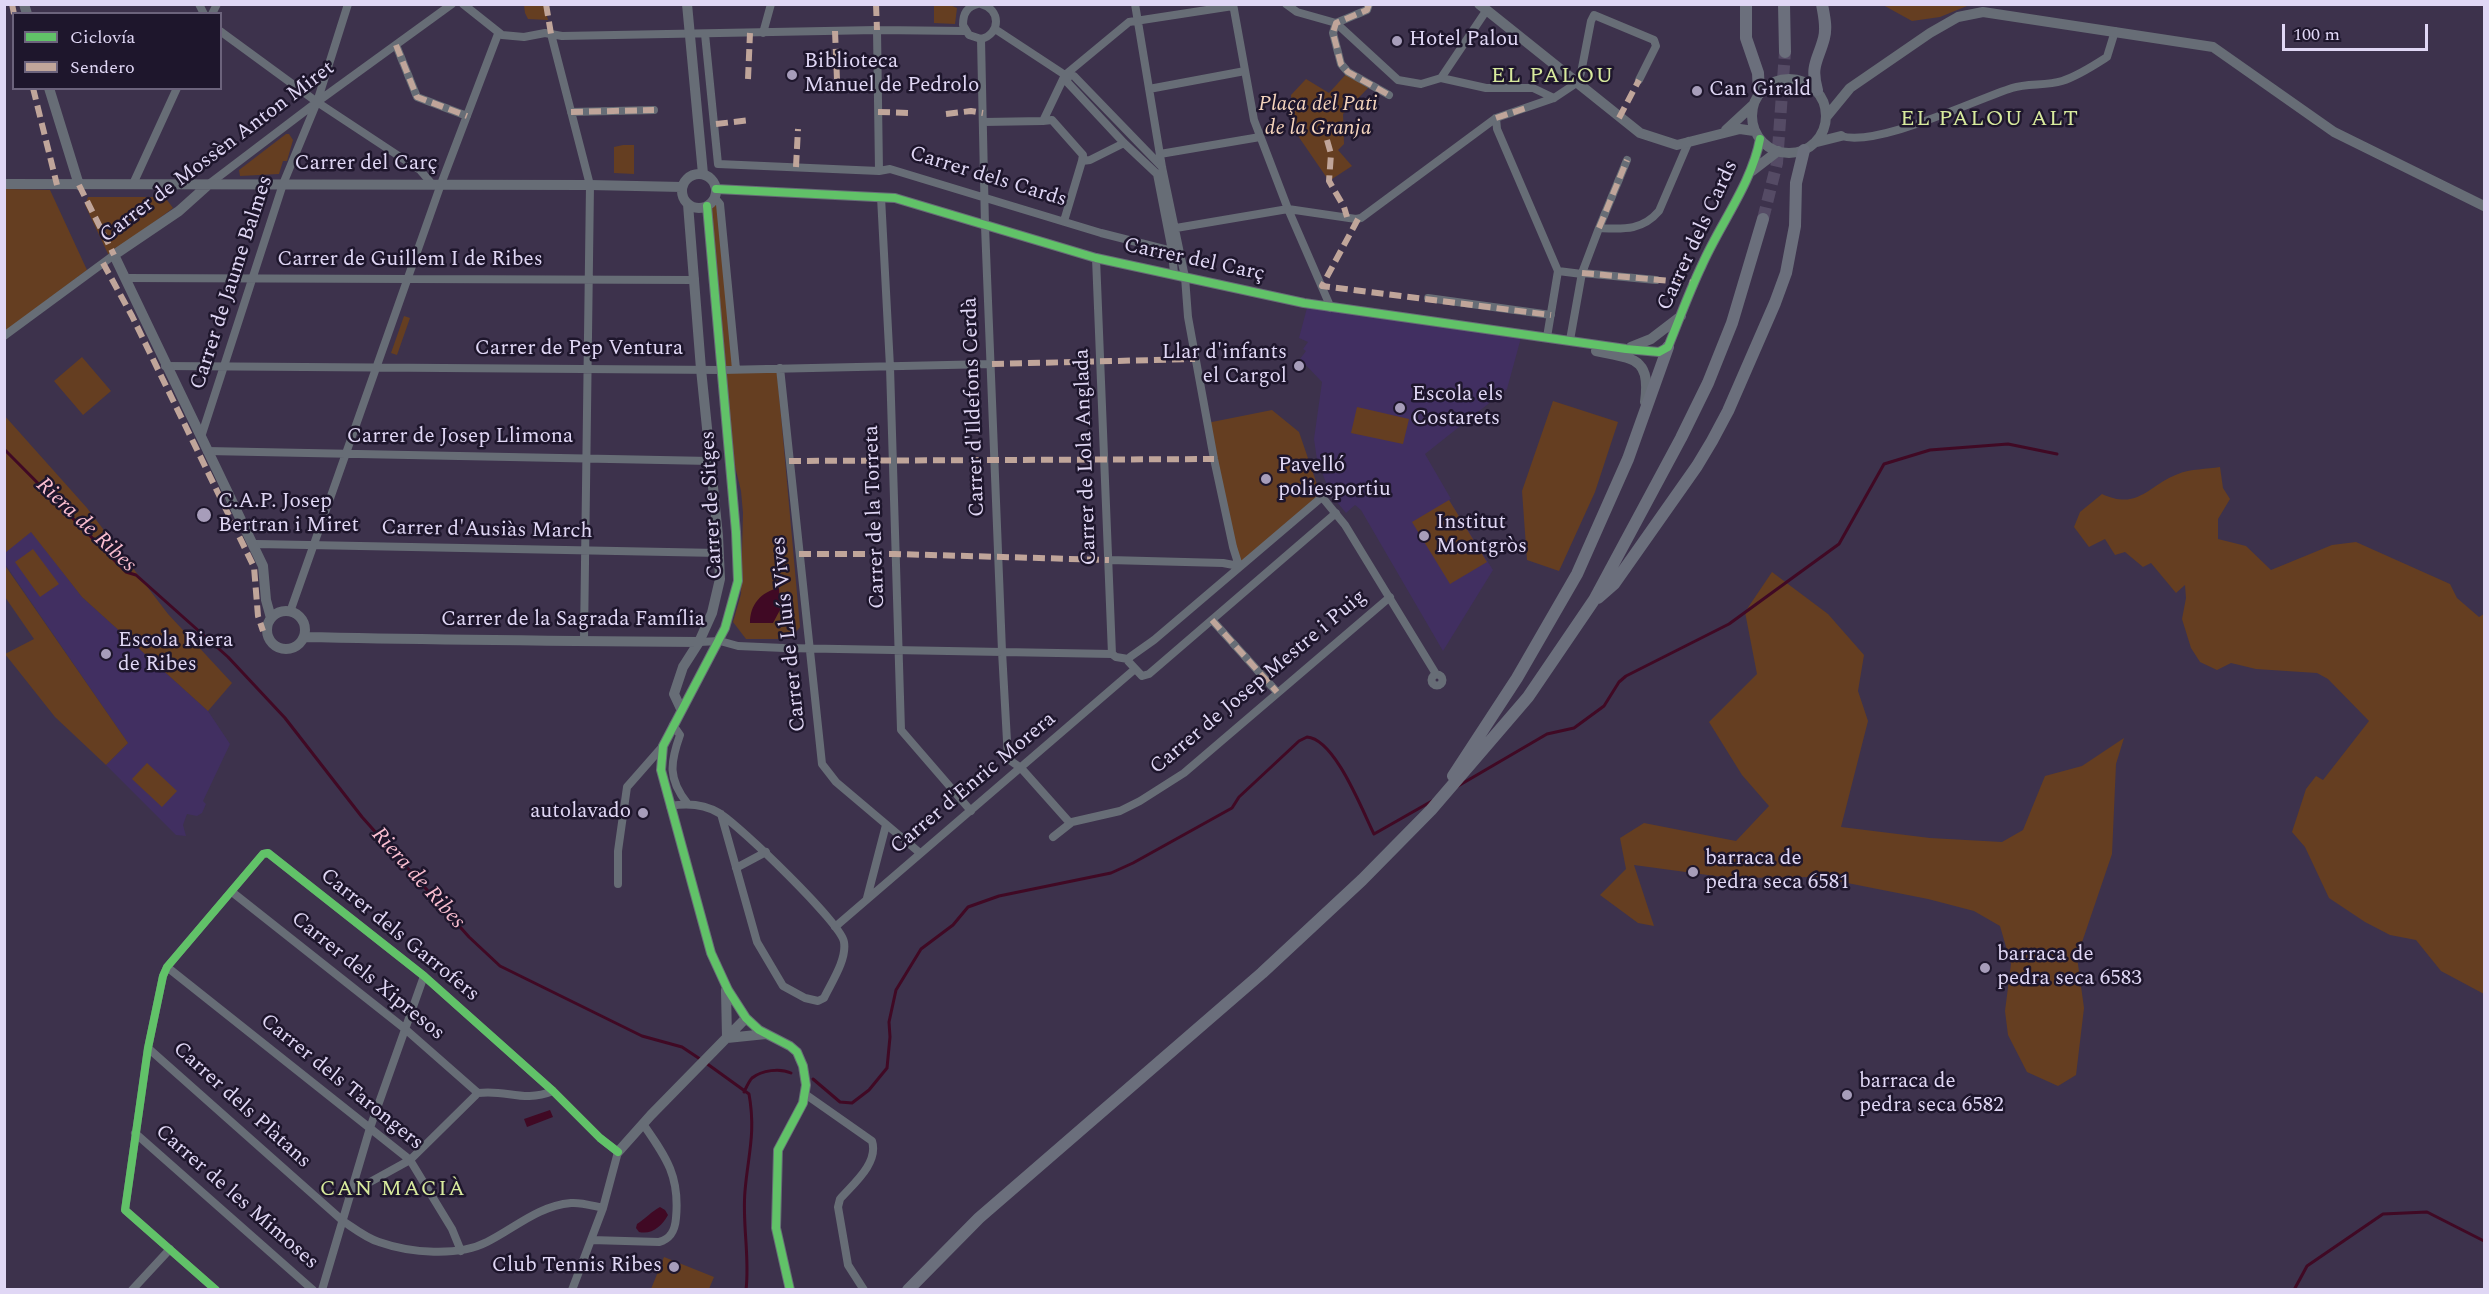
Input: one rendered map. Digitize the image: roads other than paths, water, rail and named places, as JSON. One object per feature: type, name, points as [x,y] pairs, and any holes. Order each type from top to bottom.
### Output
[{"type":"main road","points":[[1746,4],[1746,38],[1758,73],[1759,93]]},
{"type":"main road","points":[[1784,4],[1785,52]]},
{"type":"main road","points":[[1819,93],[1813,77],[1813,65],[1824,40],[1822,4]]},
{"type":"main road","points":[[1594,600],[1606,593],[1614,584],[1697,466],[1728,411],[1786,273],[1795,226],[1798,168],[1804,150]]},
{"type":"main road","points":[[908,1290],[979,1218],[1227,1003],[1335,905],[1450,789],[1545,675],[1594,600],[1708,383],[1732,323],[1763,219]]},
{"type":"main road","points":[[1450,789],[1459,765],[1511,688],[1577,574],[1628,459],[1668,347]]},
{"type":"street","name":"Carrer de Jaume Balmes","points":[[201,437],[283,184],[317,102],[348,4]]},
{"type":"street","name":"Carrer de Mossèn Anton Miret","points":[[6,335],[114,255],[179,211],[208,185],[317,102],[452,4]]},
{"type":"street","points":[[463,4],[498,34],[524,37],[551,34],[562,36],[877,30],[965,31],[981,39],[992,34],[997,24],[992,7],[980,4],[965,6],[963,18],[965,31]]},
{"type":"street","points":[[687,4],[703,174]]},
{"type":"street","points":[[763,33],[771,4]]},
{"type":"street","points":[[1135,4],[1162,167],[1176,228],[1179,275]]},
{"type":"street","points":[[1286,4],[1297,12],[1336,23],[1398,80],[1421,84],[1441,78],[1486,88],[1533,88],[1554,98]]},
{"type":"street","points":[[1336,23],[1367,10],[1369,4]]},
{"type":"street","points":[[1043,121],[1065,75],[1129,22],[1233,5],[1254,120],[1288,209],[1331,308]]},
{"type":"street","points":[[1441,78],[1483,8],[1640,134],[1655,140],[1677,145],[1740,129],[1757,135],[1768,147],[1778,152],[1791,153],[1804,150],[1817,142],[1841,136]]},
{"type":"street","points":[[1817,142],[1826,122],[1850,88],[1958,16],[1983,12],[2213,47],[2334,132],[2484,206]]},
{"type":"street","points":[[1176,228],[1288,209],[1361,218],[1496,118],[1554,98],[1575,84],[1581,73],[1594,15],[1654,40],[1656,46],[1639,80]]},
{"type":"street","points":[[1336,23],[1333,33],[1341,64],[1348,72],[1389,95]]},
{"type":"street","points":[[995,29],[1065,75],[1074,76],[1162,167]]},
{"type":"street","points":[[877,30],[879,171]]},
{"type":"street","points":[[1724,132],[1753,105],[1759,93],[1767,85],[1787,78],[1798,79],[1819,93],[1826,122],[1841,136],[1851,139],[1868,138],[1935,117],[2014,87],[2061,81],[2107,57],[2115,31]]},
{"type":"street","points":[[222,32],[317,102],[437,184]]},
{"type":"street","points":[[290,612],[408,279],[437,184],[467,116],[498,34]]},
{"type":"street","points":[[551,34],[590,184],[584,639]]},
{"type":"street","name":"Carrer dels Cards","points":[[705,34],[718,164],[879,171],[890,169],[1172,251]]},
{"type":"street","name":"Carrer d'Ildefons Cerdà","points":[[981,39],[985,226],[1002,651],[1008,759],[1021,768]]},
{"type":"street","points":[[396,45],[417,97],[467,116]]},
{"type":"street","points":[[1149,89],[1245,71]]},
{"type":"street","points":[[1065,75],[1068,83],[1124,143],[1157,174],[1188,317],[1214,459],[1239,566]]},
{"type":"street","points":[[1819,93],[1850,88]]},
{"type":"street","points":[[50,90],[78,185]]},
{"type":"street","points":[[133,184],[176,90]]},
{"type":"street","points":[[1753,105],[1757,135]]},
{"type":"street","points":[[571,112],[654,110]]},
{"type":"street","points":[[1496,118],[1497,129],[1558,271],[1551,315],[1551,338]]},
{"type":"street","points":[[984,122],[1052,120],[1083,155],[1064,221]]},
{"type":"street","name":"Carrer dels Cards","points":[[1668,347],[1701,265],[1748,175],[1758,151],[1757,135]]},
{"type":"street","points":[[1160,154],[1260,137]]},
{"type":"street","points":[[1599,228],[1632,230],[1653,218],[1659,211],[1689,141]]},
{"type":"street","points":[[1082,161],[1090,160],[1124,143]]},
{"type":"street","name":"Carrer dels Cards","points":[[1748,175],[1761,162],[1778,152]]},
{"type":"street","points":[[1570,340],[1582,273],[1627,160]]},
{"type":"street","points":[[681,709],[675,694],[683,667],[699,642],[712,613],[718,592],[719,553],[688,204],[683,197],[682,187],[692,175],[703,174],[712,180],[720,204],[736,369]]},
{"type":"street","name":"Carrer del Carç","points":[[4,184],[590,184],[682,187]]},
{"type":"street","points":[[688,204],[699,208],[707,206],[716,193]]},
{"type":"street","name":"Carrer del Carç","points":[[716,193],[895,198],[1096,258],[1331,308],[1626,349],[1659,352],[1668,347]]},
{"type":"street","name":"Carrer de la Torreta","points":[[881,197],[890,367],[901,730],[970,811]]},
{"type":"street","name":"Carrer de Sitges","points":[[707,206],[736,532],[738,581],[720,641],[681,709],[663,746],[661,770],[711,953],[727,988],[746,1018],[766,1034],[797,1052],[806,1076],[805,1094]]},
{"type":"street","points":[[114,255],[165,366],[254,545],[263,566],[266,600],[272,618]]},
{"type":"street","name":"Carrer de Lola Anglada","points":[[1096,258],[1112,654]]},
{"type":"street","points":[[1558,271],[1656,280]]},
{"type":"street","name":"Carrer de Guillem I de Ribes","points":[[126,279],[695,280]]},
{"type":"street","points":[[1428,298],[1551,315]]},
{"type":"street","points":[[1626,349],[1651,339],[1681,316]]},
{"type":"street","name":"Carrer del Carç","points":[[1551,338],[1584,349],[1627,357],[1640,364],[1647,375],[1644,411]]},
{"type":"street","name":"Carrer de Pep Ventura","points":[[165,366],[722,370],[992,364]]},
{"type":"street","name":"Carrer de Lluís Vives","points":[[780,368],[822,764],[836,782],[920,853]]},
{"type":"street","name":"Carrer de Josep Llimona","points":[[207,451],[711,461]]},
{"type":"street","points":[[1336,513],[1144,677],[1128,659],[1154,640],[1322,497],[1336,513],[1436,674]]},
{"type":"street","name":"Carrer d'Ausiàs March","points":[[254,545],[719,553]]},
{"type":"street","points":[[1109,560],[1224,562],[1239,566]]},
{"type":"street","name":"Carrer de Josep Mestre i Puig","points":[[1053,837],[1070,823],[1120,811],[1157,792],[1184,773],[1390,597]]},
{"type":"street","points":[[290,612],[301,619],[304,624],[304,638],[295,647],[287,649],[276,646],[269,639],[267,632],[272,618],[278,613],[290,612]]},
{"type":"street","points":[[1212,621],[1277,692]]},
{"type":"street","name":"Carrer de la Sagrada Família","points":[[304,638],[720,641],[738,646],[810,649],[1112,654],[1128,659]]},
{"type":"street","name":"Carrer d'Enric Morera","points":[[835,927],[1135,669]]},
{"type":"street","points":[[673,725],[680,735],[674,753],[672,773],[675,787],[687,803]]},
{"type":"street","points":[[618,884],[618,851],[627,787],[663,746]]},
{"type":"street","points":[[1021,768],[1070,823]]},
{"type":"street","points":[[670,806],[687,803],[721,814],[766,852],[835,927],[844,941],[842,958],[824,998],[818,1001],[783,986],[757,942],[721,814]]},
{"type":"street","points":[[867,898],[886,825]]},
{"type":"street","points":[[736,868],[766,852]]},
{"type":"street","name":"Carrer dels Garrofers","points":[[167,967],[263,854],[268,853],[424,975],[618,1152]]},
{"type":"street","name":"Carrer dels Xipresos","points":[[232,892],[404,1028],[478,1092]]},
{"type":"street","points":[[167,967],[163,976],[148,1048],[125,1210],[216,1290]]},
{"type":"street","name":"Carrer dels Tarongers","points":[[167,967],[410,1160],[452,1229],[461,1251]]},
{"type":"street","points":[[322,1290],[370,1128],[424,975]]},
{"type":"street","points":[[726,1038],[727,988]]},
{"type":"street","points":[[572,1290],[603,1208],[618,1152],[746,1018]]},
{"type":"street","points":[[726,1038],[766,1034]]},
{"type":"street","name":"Carrer dels Plàtans","points":[[148,1048],[343,1221],[380,1243],[449,1253],[486,1243],[546,1209],[572,1203],[603,1208]]},
{"type":"street","points":[[352,1192],[410,1160],[478,1092],[491,1091],[537,1098],[553,1091]]},
{"type":"street","points":[[790,1290],[776,1228],[778,1150],[799,1112],[805,1094],[864,1135],[872,1142],[875,1150],[870,1162],[840,1199],[838,1207],[848,1265],[864,1290]]},
{"type":"street","points":[[591,1240],[659,1242],[667,1240],[675,1229],[677,1188],[662,1151],[643,1124]]},
{"type":"street","name":"Carrer de les Mimoses","points":[[135,1133],[313,1290]]},
{"type":"street","points":[[132,1290],[170,1249]]},
{"type":"waterway","points":[[1458,786],[1547,734],[1574,728],[1604,706],[1619,682],[1626,676],[1729,624],[1839,544],[1884,464],[1930,450],[2008,444],[2057,454]]},
{"type":"waterway","name":"Riera de Ribes","points":[[4,449],[126,572],[136,575],[228,657],[285,718],[362,817],[469,937],[500,966],[642,1036],[682,1047],[700,1059]]},
{"type":"waterway","points":[[813,1079],[840,1102],[852,1103],[869,1090],[887,1068],[889,1022],[896,990],[921,949],[953,925],[968,907],[999,896],[1111,873],[1133,863],[1232,808],[1239,797],[1299,741],[1307,737],[1317,741],[1328,750],[1337,762],[1355,793],[1374,834],[1432,801]]},
{"type":"waterway","name":"Riera de Ribes","points":[[706,1063],[749,1094],[752,1132],[744,1203],[746,1290]]},
{"type":"waterway","points":[[744,1092],[752,1078],[761,1073],[776,1070],[791,1073]]},
{"type":"waterway","points":[[2294,1290],[2307,1266],[2383,1214],[2427,1212],[2484,1241]]},
{"type":"tunnel","points":[[1763,219],[1777,163],[1785,52]]},
{"type":"place","name":"Hotel Palou","points":[[1397,41]]},
{"type":"place","name":"Biblioteca Manuel de Pedrolo","points":[[792,75]]},
{"type":"place","name":"Can Girald","points":[[1697,91]]},
{"type":"place","name":"Llar d'infants el Cargol","points":[[1299,366]]},
{"type":"place","name":"Escola els Costarets","points":[[1400,408]]},
{"type":"place","name":"Pavelló poliesportiu","points":[[1266,479]]},
{"type":"place","name":"C.A.P. Josep Bertran i Miret","points":[[204,515]]},
{"type":"place","name":"Institut Montgròs","points":[[1424,536]]},
{"type":"place","name":"Escola Riera de Ribes","points":[[106,654]]},
{"type":"place","name":"autolavado","points":[[643,813]]},
{"type":"place","name":"barraca de pedra seca 6581","points":[[1693,872]]},
{"type":"place","name":"barraca de pedra seca 6583","points":[[1985,968]]},
{"type":"place","name":"barraca de pedra seca 6582","points":[[1847,1095]]},
{"type":"place","name":"Club Tennis Ribes","points":[[674,1267]]},
{"type":"district","name":"EL PALOU","points":[[1553,78]]},
{"type":"district","name":"EL PALOU ALT","points":[[1990,121]]},
{"type":"district","name":"CAN MACIÀ","points":[[393,1191]]},
{"type":"park label","name":"Plaça del Pati de la Granja","points":[[1318,118]]}]
